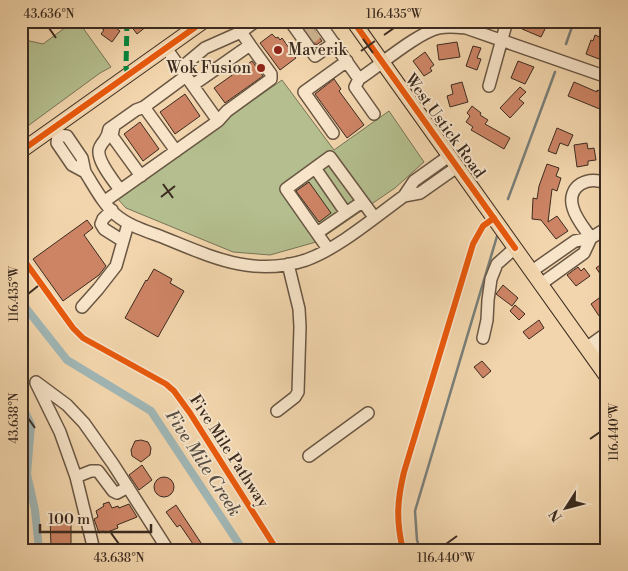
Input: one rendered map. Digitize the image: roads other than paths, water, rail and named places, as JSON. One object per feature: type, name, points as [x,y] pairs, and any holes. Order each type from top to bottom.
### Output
[{"type":"main road","points":[[21,151],[56,131],[204,21]]},
{"type":"main road","name":"West Ustick Road","points":[[353,21],[607,377]]},
{"type":"street","points":[[120,190],[99,158],[98,151],[108,138],[109,129],[144,106],[183,72],[205,48],[241,32],[256,21]]},
{"type":"street","points":[[489,86],[507,21]]},
{"type":"street","points":[[374,114],[355,87],[359,79],[423,34],[450,26],[466,28],[607,77]]},
{"type":"street","points":[[308,29],[334,43],[359,79]]},
{"type":"street","points":[[308,29],[315,56],[334,43]]},
{"type":"street","points":[[123,241],[104,229],[102,224],[108,206],[120,190],[218,121],[227,111],[271,79],[271,74],[241,32]]},
{"type":"street","points":[[193,85],[250,45]]},
{"type":"street","points":[[166,48],[218,121]]},
{"type":"street","points":[[332,132],[304,92],[347,62]]},
{"type":"street","points":[[144,106],[176,151]]},
{"type":"street","points":[[114,126],[112,132],[114,139],[141,176]]},
{"type":"street","points":[[56,131],[57,143],[72,165],[85,172],[108,206],[128,224],[220,260],[262,267],[307,259],[328,249],[404,196],[414,181],[453,162]]},
{"type":"street","points":[[98,151],[114,139]]},
{"type":"street","points":[[328,249],[286,189],[314,168],[330,158],[374,218]]},
{"type":"street","points":[[314,168],[346,213]]},
{"type":"street","points":[[591,238],[575,214],[572,198],[575,190],[581,183],[590,179],[599,180],[607,184]]},
{"type":"street","points":[[317,233],[362,202]]},
{"type":"street","points":[[82,307],[116,266],[128,224]]},
{"type":"street","points":[[532,271],[575,241],[591,238],[607,228]]},
{"type":"street","points":[[541,284],[584,253],[591,238]]},
{"type":"street","points":[[483,338],[487,320],[491,279],[497,264],[516,248]]},
{"type":"street","points":[[276,411],[295,397],[298,392],[300,327],[292,263]]},
{"type":"street","points":[[589,352],[607,333]]},
{"type":"street","points":[[589,352],[607,345]]},
{"type":"street","points":[[94,550],[76,477],[60,432],[36,382],[67,404],[84,423],[111,460],[168,550]]},
{"type":"street","points":[[309,456],[368,413]]},
{"type":"street","points":[[76,477],[91,471],[98,471],[111,460]]},
{"type":"street","points":[[98,471],[113,491],[117,493],[128,487]]},
{"type":"waterway","points":[[566,44],[574,21]]},
{"type":"waterway","points":[[508,199],[555,72]]},
{"type":"waterway","points":[[420,550],[417,540],[415,511],[498,233]]},
{"type":"waterway","name":"Five Mile Creek","points":[[21,302],[67,360],[151,411],[243,550]]},
{"type":"waterway","points":[[21,403],[31,425],[27,474],[35,510],[39,550]]},
{"type":"tunnel","points":[[304,31],[311,26]]},
{"type":"tunnel","points":[[310,39],[317,33]]},
{"type":"place","name":"Maverik","points":[[278,50]]},
{"type":"place","name":"Wok Fusion","points":[[261,68]]}]
